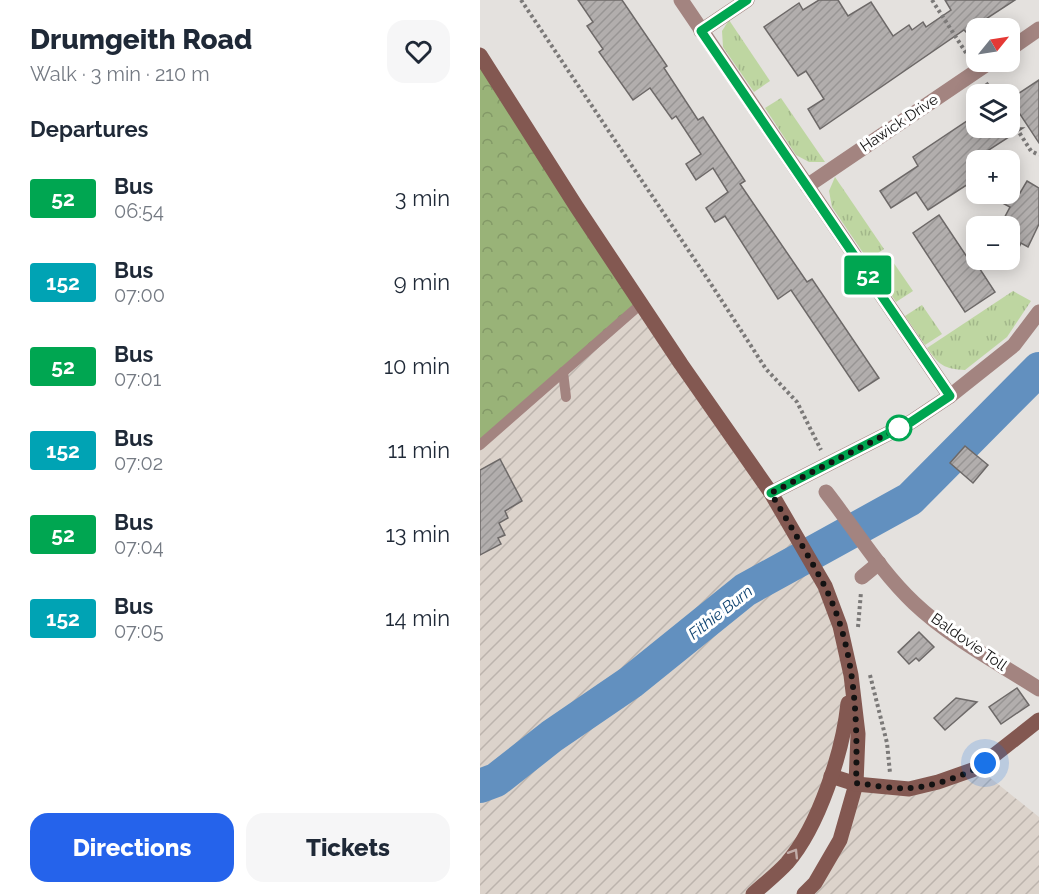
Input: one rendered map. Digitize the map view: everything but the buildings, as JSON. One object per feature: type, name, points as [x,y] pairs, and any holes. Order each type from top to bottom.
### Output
[{"type":"main road","points":[[480,55],[641,303],[771,493],[825,586],[840,626],[851,675],[858,734],[856,783],[840,840],[815,883],[804,894]]},
{"type":"main road","points":[[753,894],[788,862],[810,828],[822,802],[846,722],[851,675]]},
{"type":"main road","points":[[831,776],[856,783],[909,789],[938,782],[978,768],[1039,720]]},
{"type":"street","points":[[681,0],[950,396]]},
{"type":"street","points":[[701,31],[747,0]]},
{"type":"street","points":[[1020,42],[1039,29]]},
{"type":"street","name":"Hawick Drive","points":[[807,186],[975,72]]},
{"type":"street","points":[[771,493],[911,422],[950,396],[1014,345],[1039,312]]},
{"type":"street","name":"Baldovie Toll","points":[[830,498],[879,563],[914,603],[952,635],[1039,689]]},
{"type":"street","points":[[862,577],[879,563]]},
{"type":"lane","points":[[480,445],[641,303]]},
{"type":"lane","points":[[563,372],[566,397]]},
{"type":"path","points":[[521,0],[766,369],[797,402],[828,464]]},
{"type":"path","points":[[932,0],[966,43]]},
{"type":"path","points":[[1020,134],[1031,152],[1039,155]]},
{"type":"path","points":[[858,631],[862,577]]},
{"type":"path","points":[[867,664],[887,743],[892,787]]},
{"type":"shaded area","points":[[480,55],[825,586],[851,675],[846,722],[810,828],[753,894],[480,894]]},
{"type":"shaded area","points":[[978,768],[1039,817],[1039,894],[804,894],[815,883],[856,784],[909,789]]},
{"type":"green space","points":[[729,20],[770,81],[754,92],[723,47],[722,31]]},
{"type":"green space","points":[[480,67],[641,304],[480,445]]},
{"type":"green space","points":[[781,98],[825,162],[809,162],[796,155],[765,108]]},
{"type":"green space","points":[[835,177],[884,249],[868,260],[832,207],[829,191]]},
{"type":"green space","points":[[891,259],[913,291],[896,302],[875,270]]},
{"type":"green space","points":[[1013,291],[1031,301],[1007,337],[965,370],[952,369],[943,365],[927,348]]},
{"type":"green space","points":[[922,305],[942,334],[925,345],[905,316]]},
{"type":"waterway","name":"Fithie Burn","points":[[480,786],[496,780],[552,736],[631,682],[745,590],[910,499],[1039,369]]},
{"type":"bus line","name":"52","points":[[747,0],[701,31],[950,396],[911,422],[771,493]]},
{"type":"route","points":[[899,428],[771,493],[825,586],[840,626],[851,675],[858,734],[856,783],[909,789],[938,782],[978,768],[985,763]]}]
